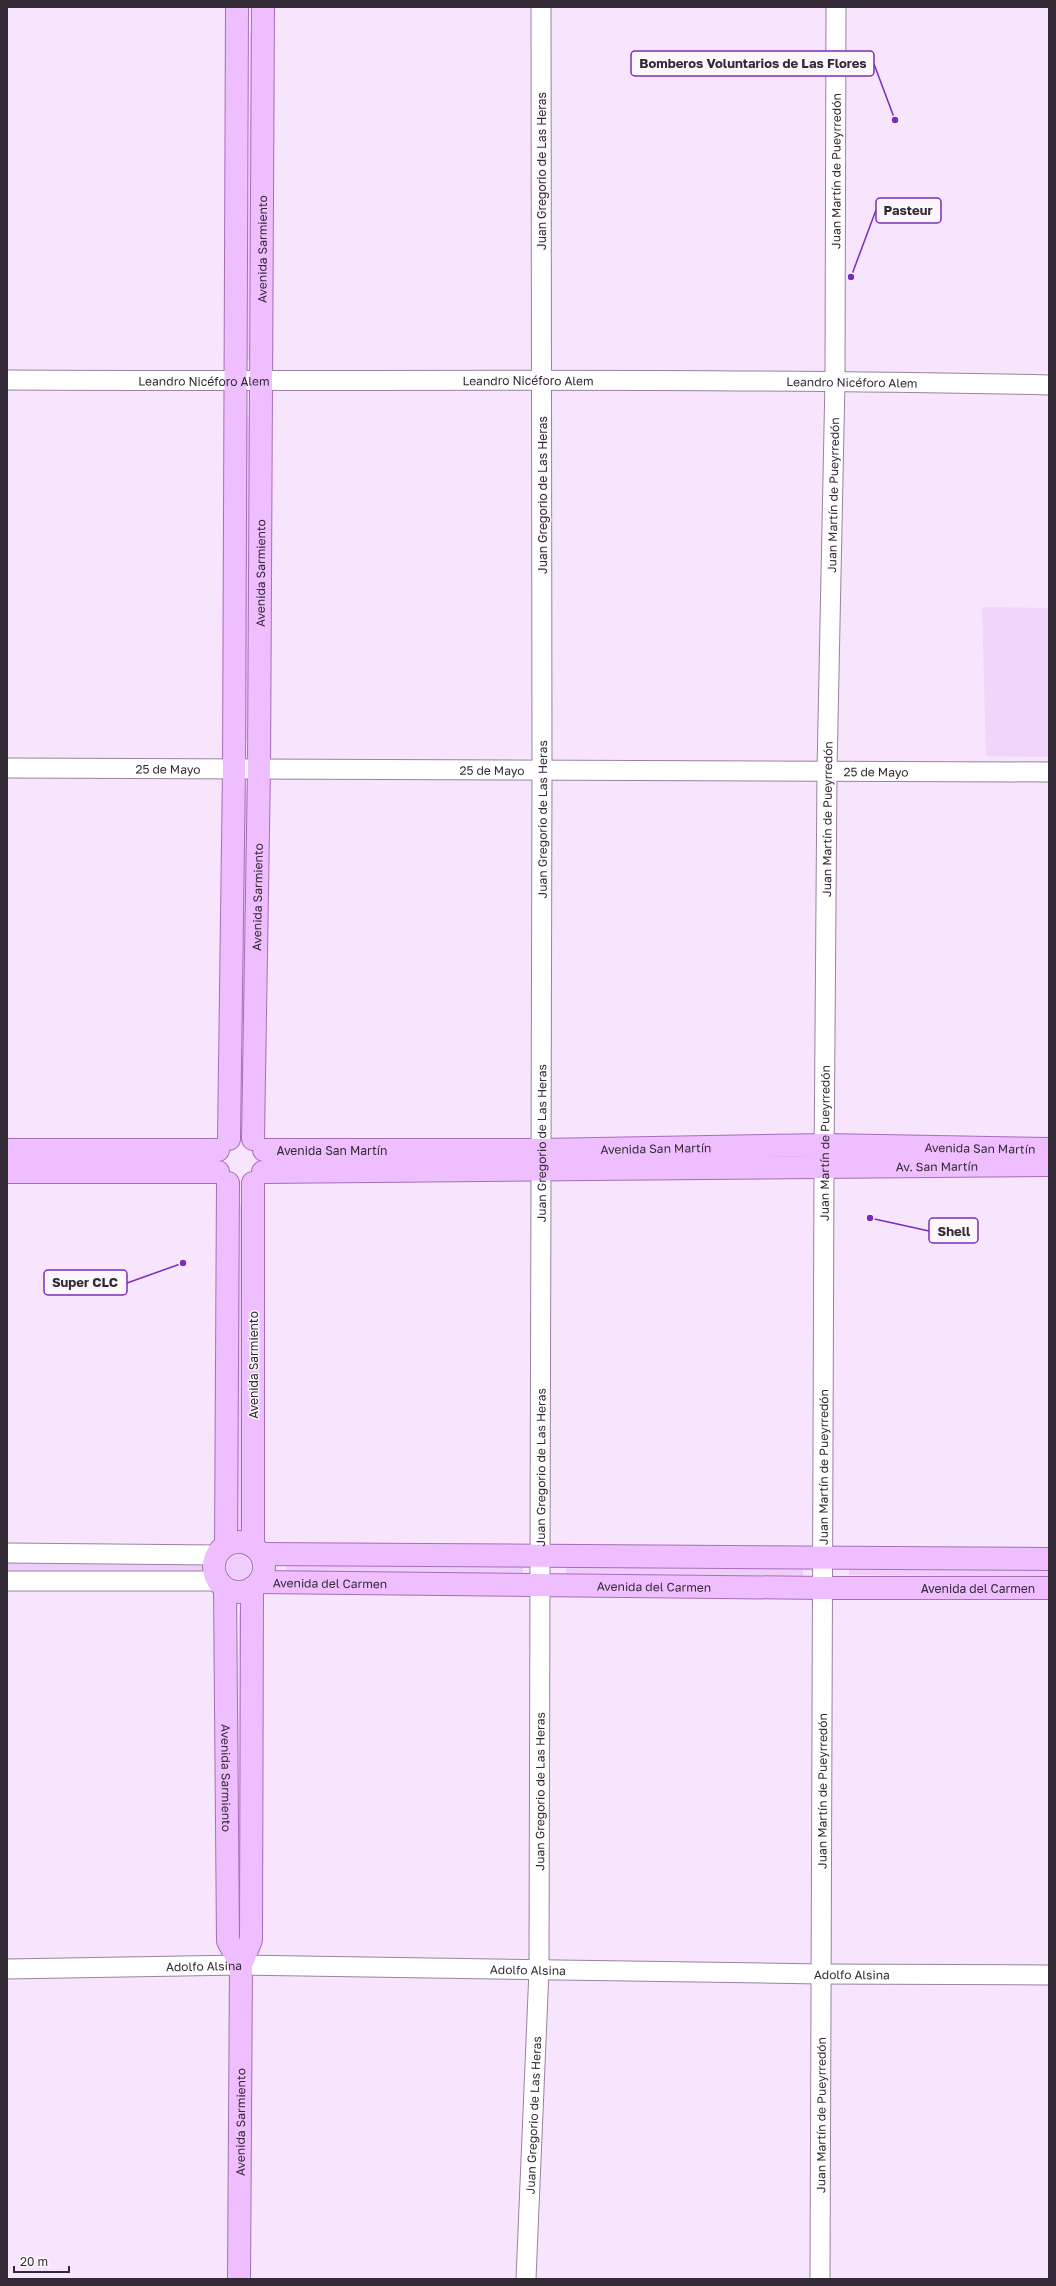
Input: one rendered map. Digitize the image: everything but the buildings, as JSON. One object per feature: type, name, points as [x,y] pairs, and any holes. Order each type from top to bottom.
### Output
[{"type":"main road","name":"Avenida Sarmiento","points":[[223,1144],[234,769],[237,7]]},
{"type":"main road","name":"Avenida Sarmiento","points":[[258,1144],[262,7]]},
{"type":"main road","points":[[7,1150],[223,1144],[241,1136],[258,1144],[266,1161],[258,1178],[238,1186],[223,1178],[7,1172]]},
{"type":"main road","points":[[223,1144],[215,1161],[223,1178],[221,1550],[213,1568],[221,1585],[236,1592],[256,1585],[264,1565],[257,1550]]},
{"type":"main road","name":"Avenida San Martín","points":[[258,1144],[541,1160]]},
{"type":"main road","name":"Avenida San Martín","points":[[258,1178],[541,1160],[1049,1149]]},
{"type":"main road","name":"Av. San Martín","points":[[825,1155],[1049,1165]]},
{"type":"main road","name":"Avenida Sarmiento","points":[[257,1550],[258,1178]]},
{"type":"main road","points":[[221,1550],[240,1541],[257,1550],[541,1556],[1049,1559]]},
{"type":"main road","name":"Avenida Sarmiento","points":[[221,1585],[228,1941],[241,1965]]},
{"type":"main road","name":"Avenida Sarmiento","points":[[239,2279],[241,1965],[251,1940],[256,1585]]},
{"type":"main road","name":"Avenida del Carmen","points":[[256,1585],[1049,1588]]},
{"type":"street","name":"Juan Gregorio de Las Heras","points":[[526,2279],[539,1970],[542,769],[541,7]]},
{"type":"street","name":"Juan Martín de Pueyrredón","points":[[820,2279],[822,1588],[827,771],[835,380],[836,7]]},
{"type":"street","name":"Leandro Nicéforo Alem","points":[[7,380],[542,382],[835,380],[1049,384]]},
{"type":"street","name":"25 de Mayo","points":[[7,768],[1049,772]]},
{"type":"street","points":[[7,1553],[221,1550]]},
{"type":"street","points":[[7,1581],[221,1585]]},
{"type":"street","name":"Adolfo Alsina","points":[[7,1969],[241,1965],[821,1974],[1049,1975]]},
{"type":"shaded area","points":[[250,34],[255,34],[252,359],[247,359]]},
{"type":"shaded area","points":[[247,415],[252,416],[249,741],[244,741]]},
{"type":"shaded area","points":[[982,607],[1049,608],[1049,757],[986,756]]},
{"type":"shaded area","points":[[244,790],[249,790],[246,1116],[241,1116]]},
{"type":"shaded area","points":[[246,1204],[243,1530],[237,1530],[240,1205]]},
{"type":"shaded area","points":[[239,1555],[248,1558],[251,1567],[248,1576],[239,1579],[230,1576],[227,1567],[230,1558]]},
{"type":"shaded area","points":[[7,1562],[203,1563],[202,1574],[7,1572]]},
{"type":"shaded area","points":[[286,1563],[523,1565],[523,1575],[286,1573]]},
{"type":"shaded area","points":[[566,1565],[803,1567],[803,1577],[566,1575]]},
{"type":"shaded area","points":[[849,1565],[1049,1567],[1049,1577],[849,1575]]},
{"type":"shaded area","points":[[239,1612],[244,1612],[241,1938],[236,1938]]},
{"type":"place","name":"Bomberos Voluntarios de Las Flores","points":[[895,120]]},
{"type":"place","name":"Pasteur","points":[[851,277]]},
{"type":"place","name":"Shell","points":[[870,1218]]},
{"type":"place","name":"Super CLC","points":[[183,1263]]}]
